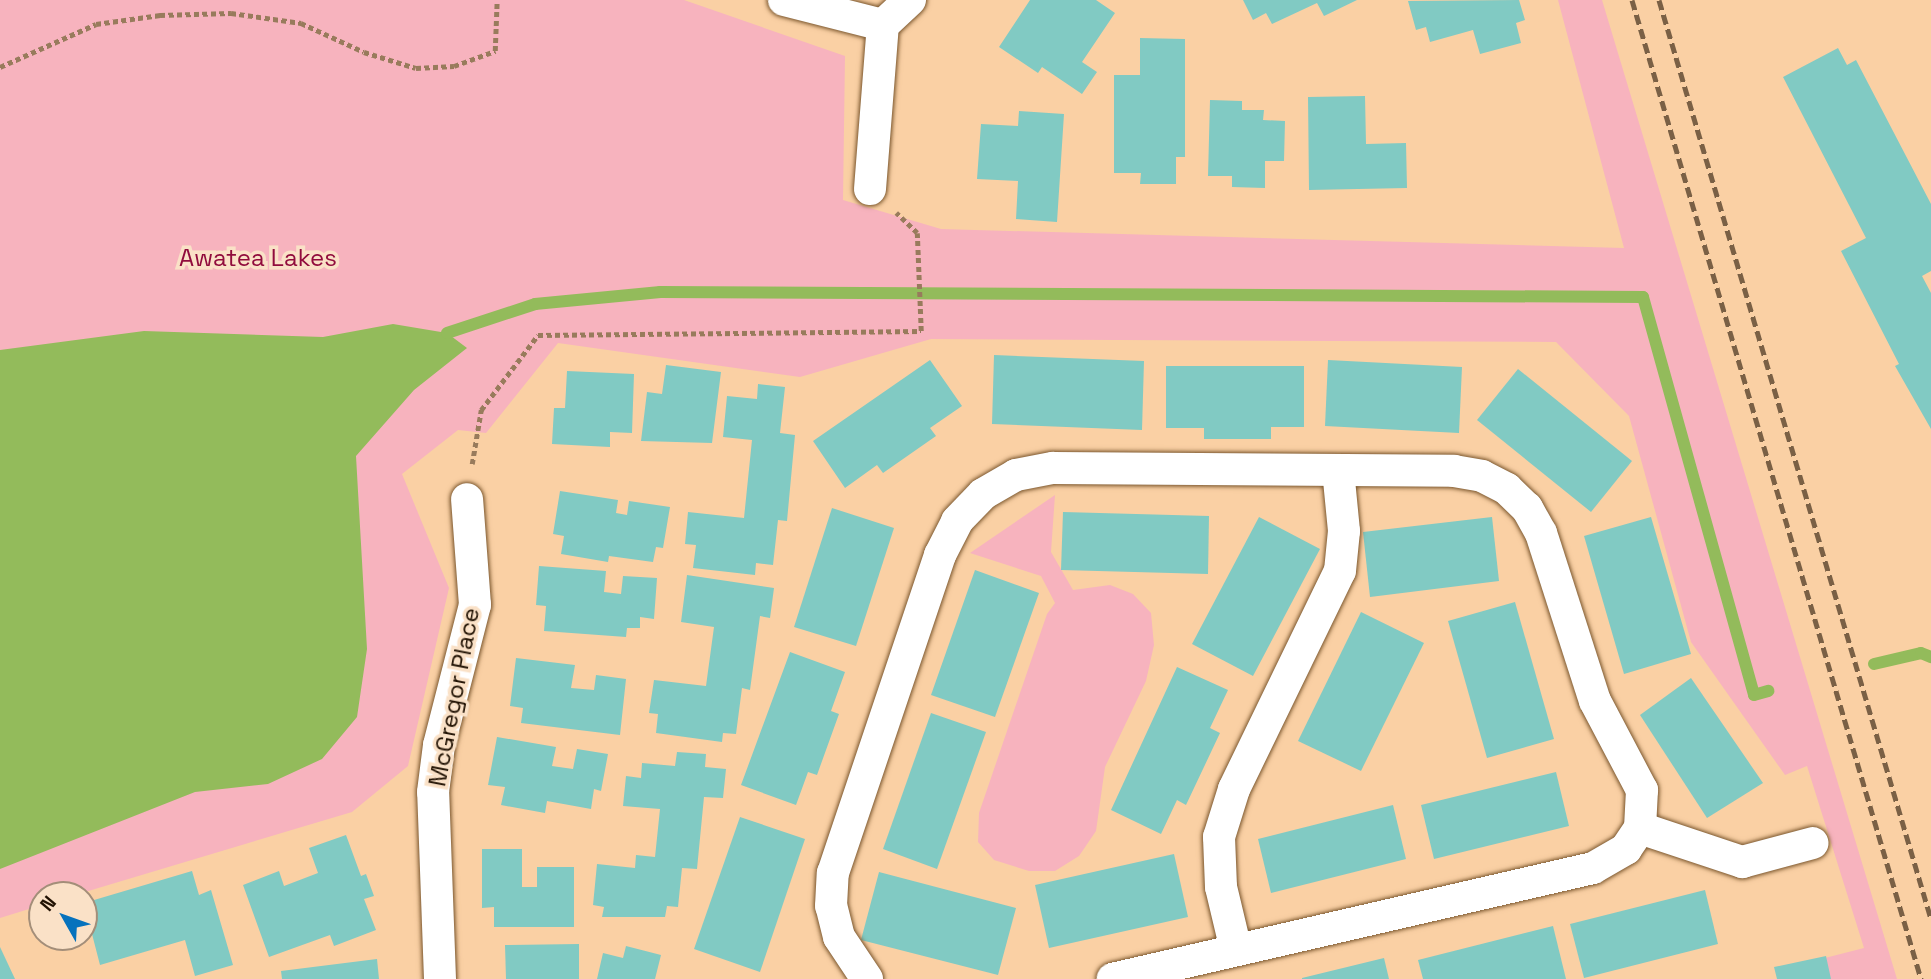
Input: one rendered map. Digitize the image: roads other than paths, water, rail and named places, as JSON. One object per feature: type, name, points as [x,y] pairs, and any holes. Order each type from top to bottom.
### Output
[{"type":"street","points":[[784,0],[883,25]]},
{"type":"street","points":[[870,189],[883,25],[910,0]]},
{"type":"street","points":[[867,979],[839,937],[831,905],[833,873],[940,555],[965,511],[1005,481],[1053,468],[1468,472],[1494,481],[1527,508],[1549,551],[1595,701],[1642,790],[1640,828],[1616,858],[1593,868],[1113,979]]},
{"type":"street","points":[[1236,950],[1221,887],[1219,837],[1234,789],[1339,570],[1344,531],[1338,470]]},
{"type":"street","name":"McGregor Place","points":[[440,979],[433,792],[439,745],[474,605],[467,499]]},
{"type":"street","points":[[1640,828],[1742,862],[1813,843]]},
{"type":"waterway","points":[[447,333],[535,304],[660,292],[1643,297],[1754,695],[1768,691]]},
{"type":"waterway","points":[[1874,664],[1921,653],[1931,657]]},
{"type":"railway","points":[[1632,0],[1921,979]]},
{"type":"railway","points":[[1659,0],[1931,919]]},
{"type":"park label","name":"Awatea Lakes","points":[[258,258]]}]
